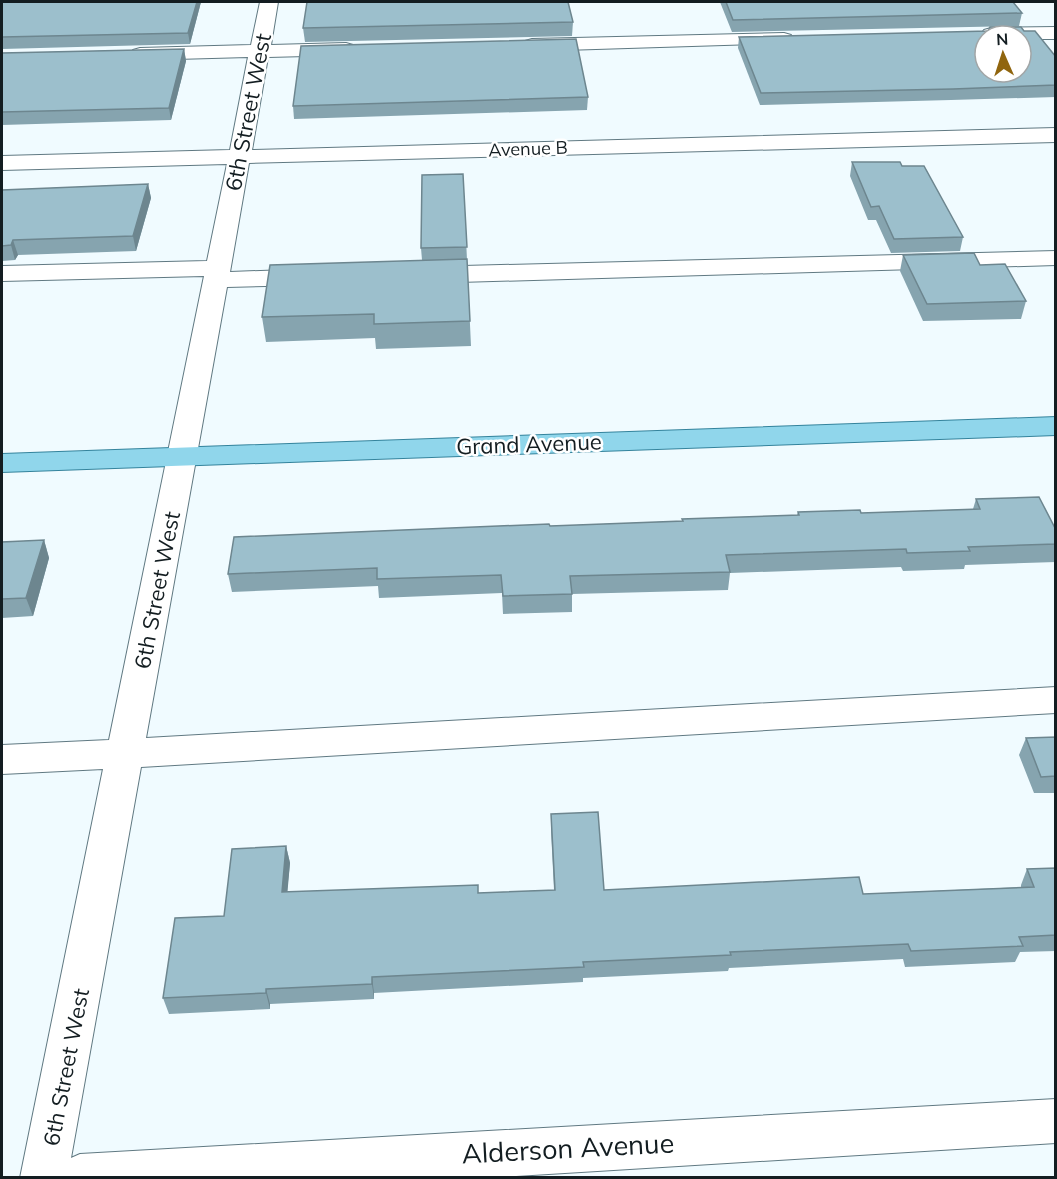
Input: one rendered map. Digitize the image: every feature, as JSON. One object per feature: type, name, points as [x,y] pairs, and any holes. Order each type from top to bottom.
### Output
[{"type":"main road","name":"Grand Avenue","points":[[2,463],[1056,426]]},
{"type":"street","name":"6th Street West","points":[[45,1178],[269,2]]},
{"type":"street","points":[[970,35],[1056,33]]},
{"type":"street","points":[[508,45],[804,39]]},
{"type":"street","points":[[121,54],[366,49]]},
{"type":"street","name":"Avenue B","points":[[2,163],[1056,135]]},
{"type":"street","points":[[402,275],[1056,258]]},
{"type":"street","points":[[2,273],[342,277]]},
{"type":"street","points":[[2,759],[125,754],[1056,700]]},
{"type":"street","name":"Alderson Avenue","points":[[80,1178],[1056,1121]]},
{"type":"building","points":[[2,2],[197,2],[188,33],[2,37]]},
{"type":"building","points":[[307,2],[568,2],[573,22],[303,28]]},
{"type":"building","points":[[726,2],[1013,2],[1022,13],[733,20]]},
{"type":"building","points":[[973,31],[973,84],[1033,84],[1033,31],[1035,31],[1056,57],[1056,85],[761,93],[739,37]]},
{"type":"building","points":[[576,39],[588,97],[293,106],[301,46]]},
{"type":"building","points":[[184,49],[169,108],[2,112],[2,53]]},
{"type":"building","points":[[852,162],[900,162],[902,166],[924,166],[963,237],[894,239],[879,206],[871,207]]},
{"type":"building","points":[[463,174],[467,247],[421,248],[422,175]]},
{"type":"building","points":[[148,184],[133,236],[13,240],[11,245],[2,246],[2,190]]},
{"type":"building","points":[[974,253],[980,265],[1005,264],[1026,301],[927,304],[903,255]]},
{"type":"building","points":[[467,259],[470,321],[374,324],[374,314],[262,317],[270,265]]},
{"type":"building","points":[[1039,497],[1056,530],[1056,544],[968,547],[970,551],[907,553],[906,549],[726,555],[730,572],[570,576],[572,594],[503,596],[501,575],[377,579],[377,568],[228,574],[234,537],[683,521],[682,519],[799,515],[798,512],[860,510],[861,513],[980,509],[976,499]]},
{"type":"building","points":[[44,540],[26,598],[2,599],[2,542]]},
{"type":"building","points":[[1056,737],[1056,776],[1041,777],[1026,738]]},
{"type":"building","points":[[598,812],[604,890],[859,877],[863,894],[1034,887],[1027,869],[1056,868],[1056,935],[1019,937],[1023,946],[911,951],[908,944],[730,952],[731,955],[583,962],[584,967],[372,977],[372,984],[266,989],[266,993],[163,998],[175,918],[224,916],[232,849],[286,846],[282,892],[478,885],[478,893],[555,890],[551,814]]}]
